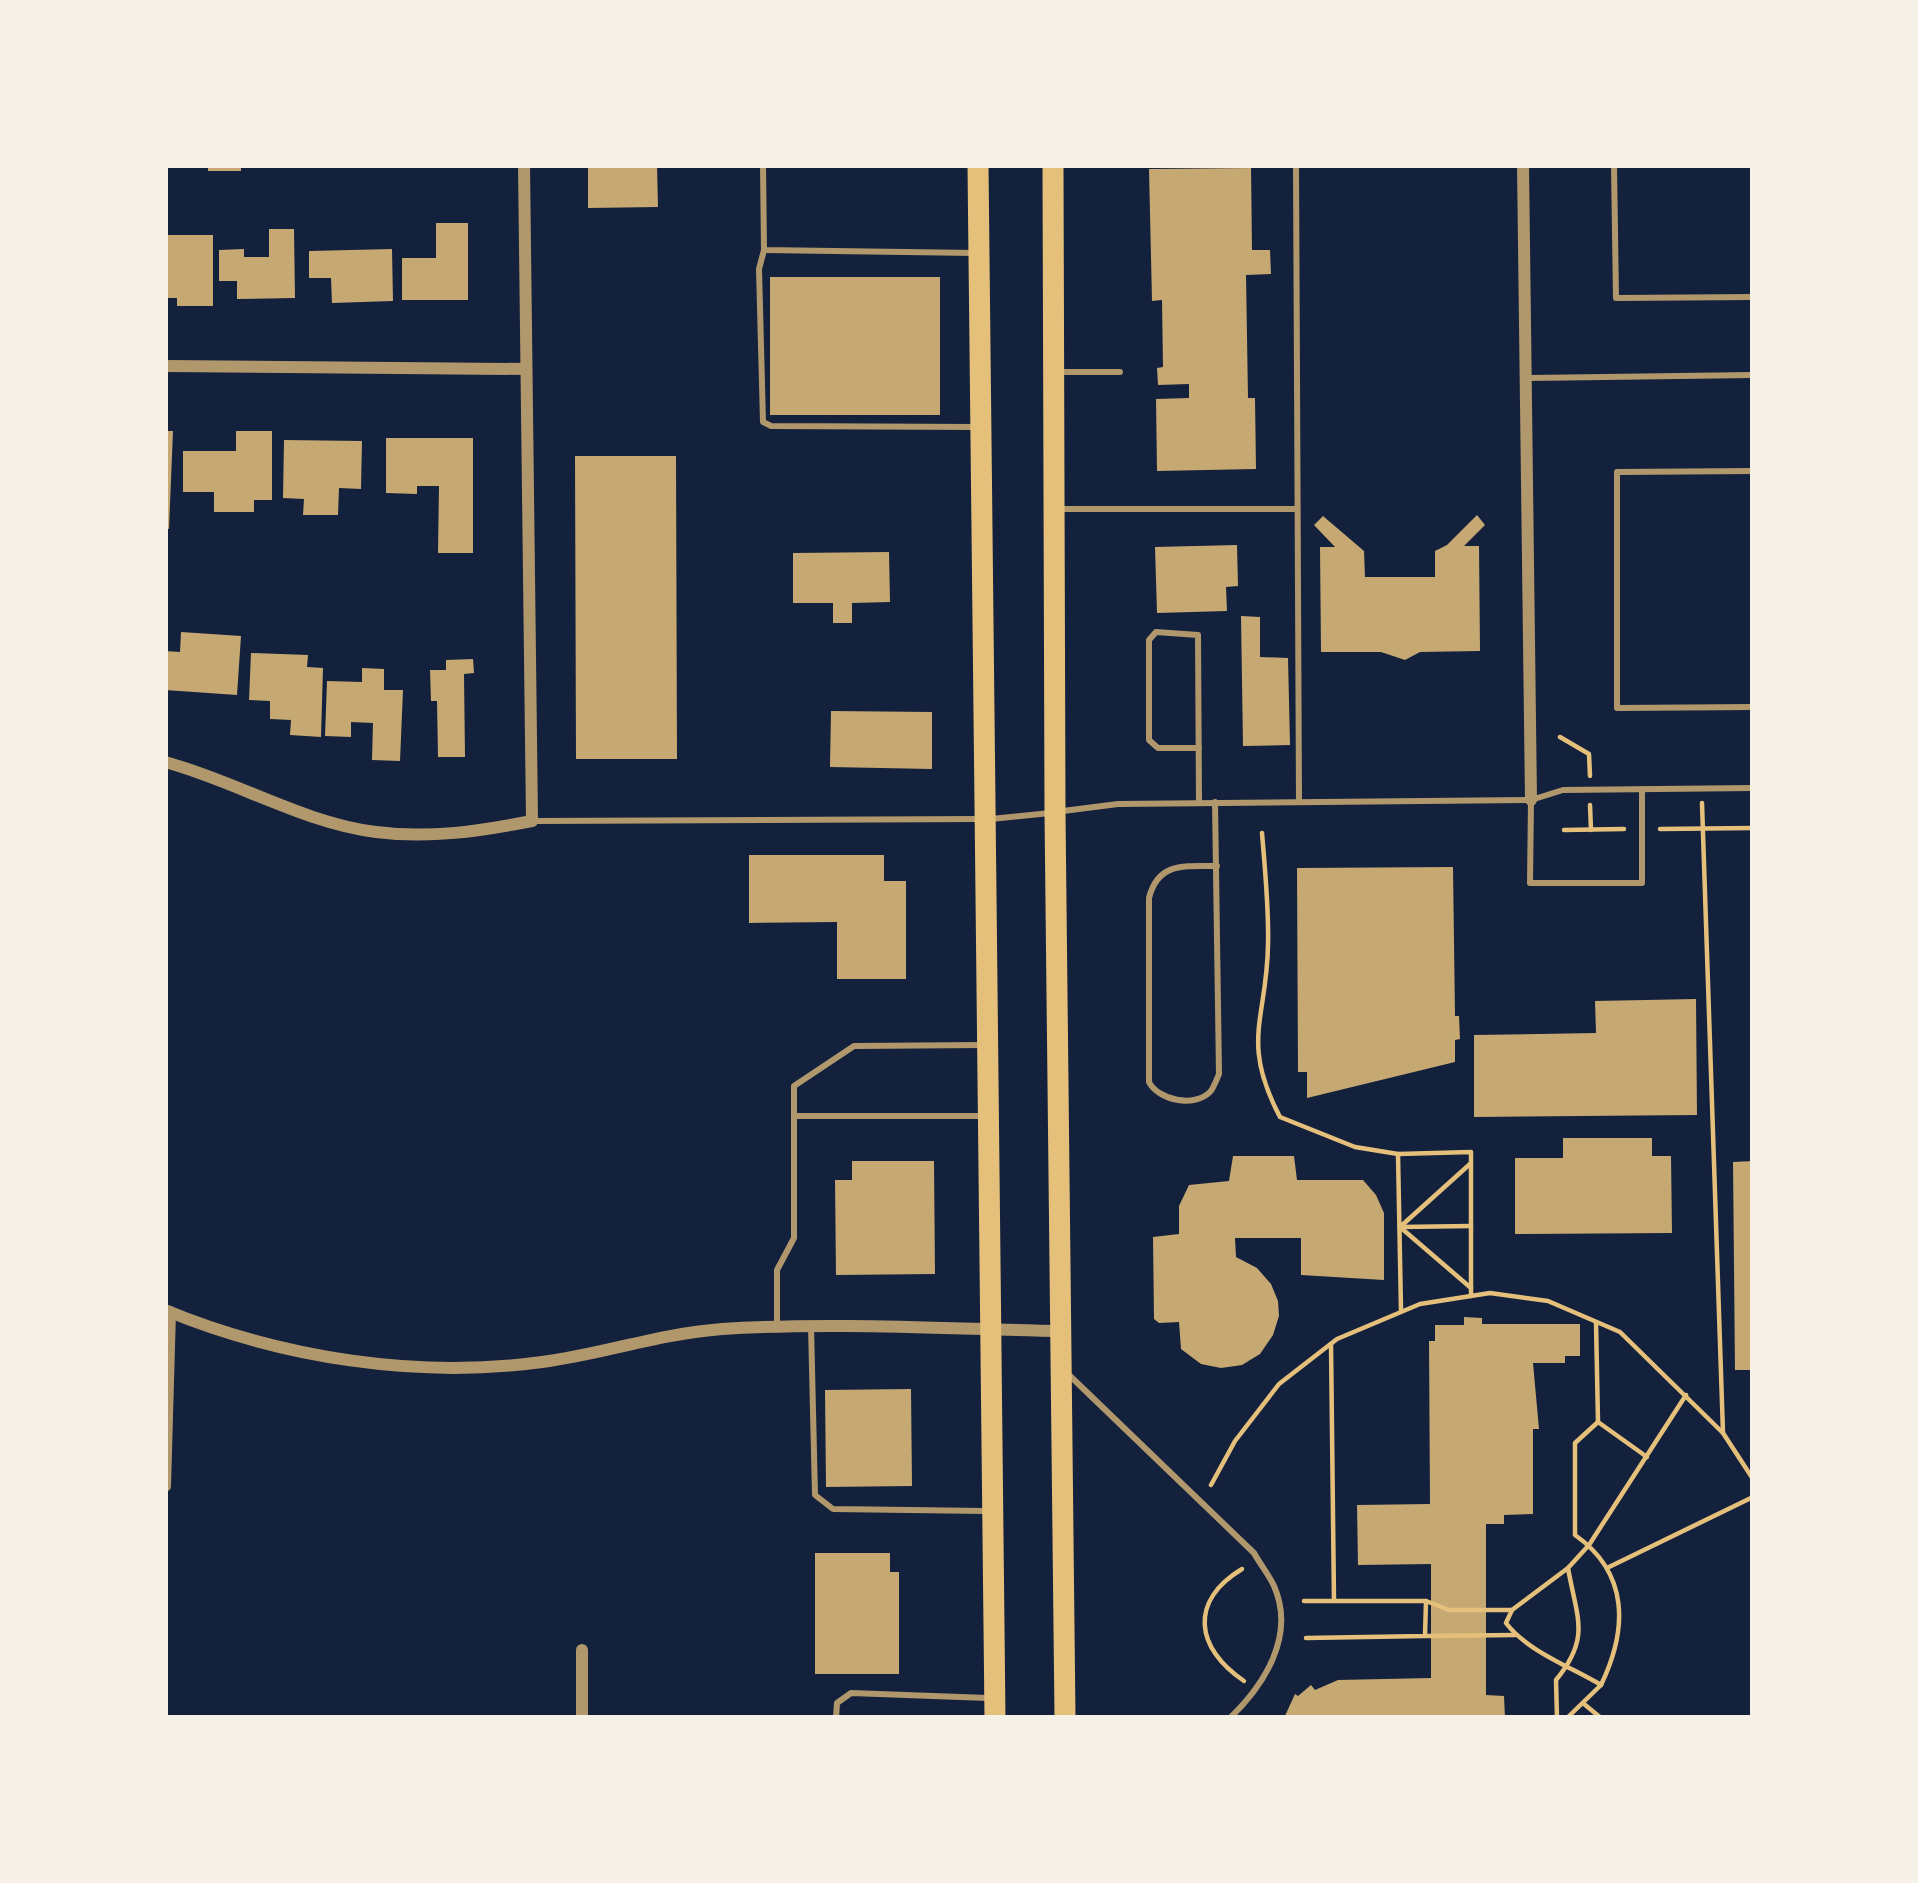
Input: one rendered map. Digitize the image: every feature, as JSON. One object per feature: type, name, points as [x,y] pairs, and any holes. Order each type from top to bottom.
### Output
[{"type":"main road","points":[[978,165],[995,1708]]},
{"type":"main road","points":[[1053,165],[1065,1718]]},
{"type":"street","points":[[165,762],[207,773],[323,819],[375,832],[459,835],[532,821],[524,165]]},
{"type":"street","points":[[1522,165],[1531,800]]},
{"type":"street","points":[[165,365],[524,369]]},
{"type":"street","points":[[165,1486],[168,1311],[256,1343],[376,1364],[479,1368],[545,1362],[662,1335],[777,1327],[1061,1331]]},
{"type":"street","points":[[582,1650],[582,1718]]},
{"type":"lane","points":[[763,165],[764,250],[758,269],[763,422],[980,427]]},
{"type":"lane","points":[[1296,165],[1299,802]]},
{"type":"lane","points":[[1614,165],[1616,298],[1753,297]]},
{"type":"lane","points":[[764,250],[980,253]]},
{"type":"lane","points":[[1053,373],[1120,372]]},
{"type":"lane","points":[[1525,378],[1753,375]]},
{"type":"lane","points":[[1753,471],[1617,472],[1617,708],[1753,707]]},
{"type":"lane","points":[[1054,509],[1297,509]]},
{"type":"lane","points":[[1199,748],[1158,748],[1150,740],[1149,640],[1156,632],[1198,635],[1199,748],[1199,802]]},
{"type":"lane","points":[[532,821],[986,819],[1118,804],[1531,800],[1563,790],[1753,788]]},
{"type":"lane","points":[[1531,800],[1530,883],[1642,883],[1642,789]]},
{"type":"lane","points":[[1215,802],[1216,866],[1219,1074],[1212,1091],[1203,1097],[1164,1098],[1149,1082],[1152,884],[1163,871],[1177,866],[1216,866]]},
{"type":"lane","points":[[777,1327],[777,1270],[794,1238],[794,1086],[854,1046],[987,1045]]},
{"type":"lane","points":[[794,1116],[989,1116]]},
{"type":"lane","points":[[811,1326],[815,1495],[822,1504],[833,1509],[993,1511]]},
{"type":"lane","points":[[1061,1367],[1258,1560],[1276,1589],[1279,1644],[1256,1690],[1230,1718]]},
{"type":"lane","points":[[836,1715],[842,1696],[851,1694],[995,1708]]},
{"type":"path","points":[[1701,789],[1724,1433]]},
{"type":"path","points":[[1703,829],[1753,828]]},
{"type":"path","points":[[1262,833],[1269,950],[1256,1036],[1264,1088],[1280,1117],[1355,1147],[1398,1154],[1471,1152],[1472,1292]]},
{"type":"path","points":[[1398,1154],[1401,1312]]},
{"type":"path","points":[[1400,1227],[1470,1164]]},
{"type":"path","points":[[1400,1227],[1471,1226]]},
{"type":"path","points":[[1400,1227],[1472,1292]]},
{"type":"path","points":[[1211,1485],[1235,1441],[1279,1384],[1331,1344],[1420,1304],[1472,1292],[1548,1300],[1620,1332],[1724,1433],[1753,1479]]},
{"type":"path","points":[[1567,1718],[1601,1685],[1616,1650],[1620,1624],[1609,1568],[1575,1535],[1575,1443],[1598,1422],[1596,1322]]},
{"type":"path","points":[[1331,1344],[1334,1600]]},
{"type":"path","points":[[1601,1685],[1515,1635],[1506,1623],[1512,1610],[1568,1568],[1589,1545],[1687,1394]]},
{"type":"path","points":[[1598,1422],[1647,1457]]},
{"type":"path","points":[[1609,1568],[1753,1498]]},
{"type":"path","points":[[1256,1690],[1220,1663],[1205,1636],[1205,1618],[1215,1588],[1258,1560]]},
{"type":"path","points":[[1557,1718],[1556,1680],[1576,1655],[1579,1626],[1568,1568]]},
{"type":"path","points":[[1304,1601],[1426,1601],[1449,1610],[1512,1610]]},
{"type":"path","points":[[1425,1636],[1426,1601]]},
{"type":"path","points":[[1306,1638],[1515,1635]]},
{"type":"path","points":[[1584,1704],[1600,1718]]},
{"type":"building","points":[[208,165],[241,165],[241,171],[208,171]]},
{"type":"building","points":[[588,165],[657,165],[658,207],[588,208]]},
{"type":"building","points":[[1251,168],[1252,250],[1270,250],[1271,274],[1246,275],[1248,398],[1255,398],[1256,469],[1157,471],[1156,399],[1189,398],[1189,384],[1158,385],[1157,368],[1163,367],[1162,300],[1152,301],[1149,169]]},
{"type":"building","points":[[436,223],[468,223],[468,300],[402,300],[402,258],[436,258]]},
{"type":"building","points":[[269,229],[294,229],[295,298],[237,299],[237,281],[219,281],[219,250],[244,249],[244,257],[269,257]]},
{"type":"building","points":[[165,235],[213,235],[213,306],[177,306],[177,298],[165,298]]},
{"type":"building","points":[[392,249],[393,301],[332,303],[331,278],[309,278],[309,251]]},
{"type":"building","points":[[770,277],[940,277],[940,415],[770,415]]},
{"type":"building","points":[[165,431],[173,431],[169,529],[165,528]]},
{"type":"building","points":[[236,431],[272,431],[272,500],[254,500],[254,512],[214,512],[214,492],[183,492],[183,451],[236,451]]},
{"type":"building","points":[[386,438],[473,438],[473,553],[438,553],[439,486],[417,486],[417,494],[386,493]]},
{"type":"building","points":[[284,440],[362,441],[361,489],[339,488],[338,515],[303,515],[304,499],[283,498]]},
{"type":"building","points":[[575,456],[676,456],[677,759],[576,759]]},
{"type":"building","points":[[1477,515],[1485,525],[1464,546],[1479,546],[1480,651],[1420,652],[1405,660],[1381,652],[1321,652],[1320,547],[1335,547],[1314,525],[1323,516],[1364,551],[1365,577],[1435,577],[1435,551]]},
{"type":"building","points":[[1237,545],[1238,586],[1226,587],[1227,611],[1157,613],[1155,547]]},
{"type":"building","points":[[889,552],[890,602],[852,603],[852,623],[833,623],[833,603],[793,603],[793,553]]},
{"type":"building","points":[[1241,616],[1260,617],[1260,657],[1288,658],[1290,745],[1243,746]]},
{"type":"building","points":[[181,632],[241,636],[237,695],[165,690],[165,651],[180,652]]},
{"type":"building","points":[[251,653],[308,655],[307,667],[323,668],[321,737],[290,735],[291,720],[270,719],[270,701],[249,700]]},
{"type":"building","points":[[473,659],[474,673],[464,674],[465,757],[438,757],[437,701],[431,701],[430,670],[446,670],[446,660]]},
{"type":"building","points":[[362,668],[384,669],[384,690],[403,690],[400,761],[372,760],[373,723],[351,722],[351,737],[325,736],[327,681],[362,682]]},
{"type":"building","points":[[831,711],[932,712],[932,769],[830,767]]},
{"type":"building","points":[[749,855],[884,855],[884,881],[906,881],[906,979],[837,979],[837,922],[749,923]]},
{"type":"building","points":[[1453,867],[1455,1016],[1459,1016],[1460,1039],[1455,1040],[1455,1062],[1307,1098],[1307,1072],[1298,1072],[1297,868]]},
{"type":"building","points":[[1696,999],[1697,1115],[1474,1117],[1474,1035],[1596,1033],[1595,1001]]},
{"type":"building","points":[[1563,1138],[1652,1138],[1652,1156],[1671,1156],[1672,1233],[1515,1234],[1515,1158],[1563,1158]]},
{"type":"building","points":[[1233,1156],[1294,1156],[1297,1180],[1363,1180],[1384,1213],[1384,1280],[1301,1275],[1301,1238],[1235,1238],[1236,1257],[1257,1268],[1271,1284],[1279,1316],[1260,1354],[1242,1365],[1221,1368],[1201,1364],[1181,1349],[1179,1322],[1154,1319],[1153,1237],[1179,1234],[1179,1206],[1189,1185],[1229,1181]]},
{"type":"building","points":[[852,1161],[934,1161],[935,1274],[836,1275],[835,1180],[852,1180]]},
{"type":"building","points":[[1753,1161],[1753,1370],[1735,1370],[1733,1162]]},
{"type":"building","points":[[1464,1317],[1482,1318],[1482,1324],[1580,1324],[1580,1356],[1565,1356],[1565,1363],[1533,1363],[1539,1429],[1533,1429],[1533,1514],[1504,1515],[1504,1524],[1486,1524],[1486,1695],[1504,1696],[1505,1718],[1284,1718],[1295,1694],[1311,1685],[1315,1690],[1338,1680],[1431,1678],[1431,1564],[1358,1565],[1357,1505],[1430,1504],[1429,1341],[1435,1341],[1435,1325],[1464,1325]]},
{"type":"building","points":[[911,1389],[912,1486],[826,1487],[825,1390]]},
{"type":"building","points":[[815,1553],[890,1553],[890,1572],[899,1572],[899,1674],[815,1674]]}]
